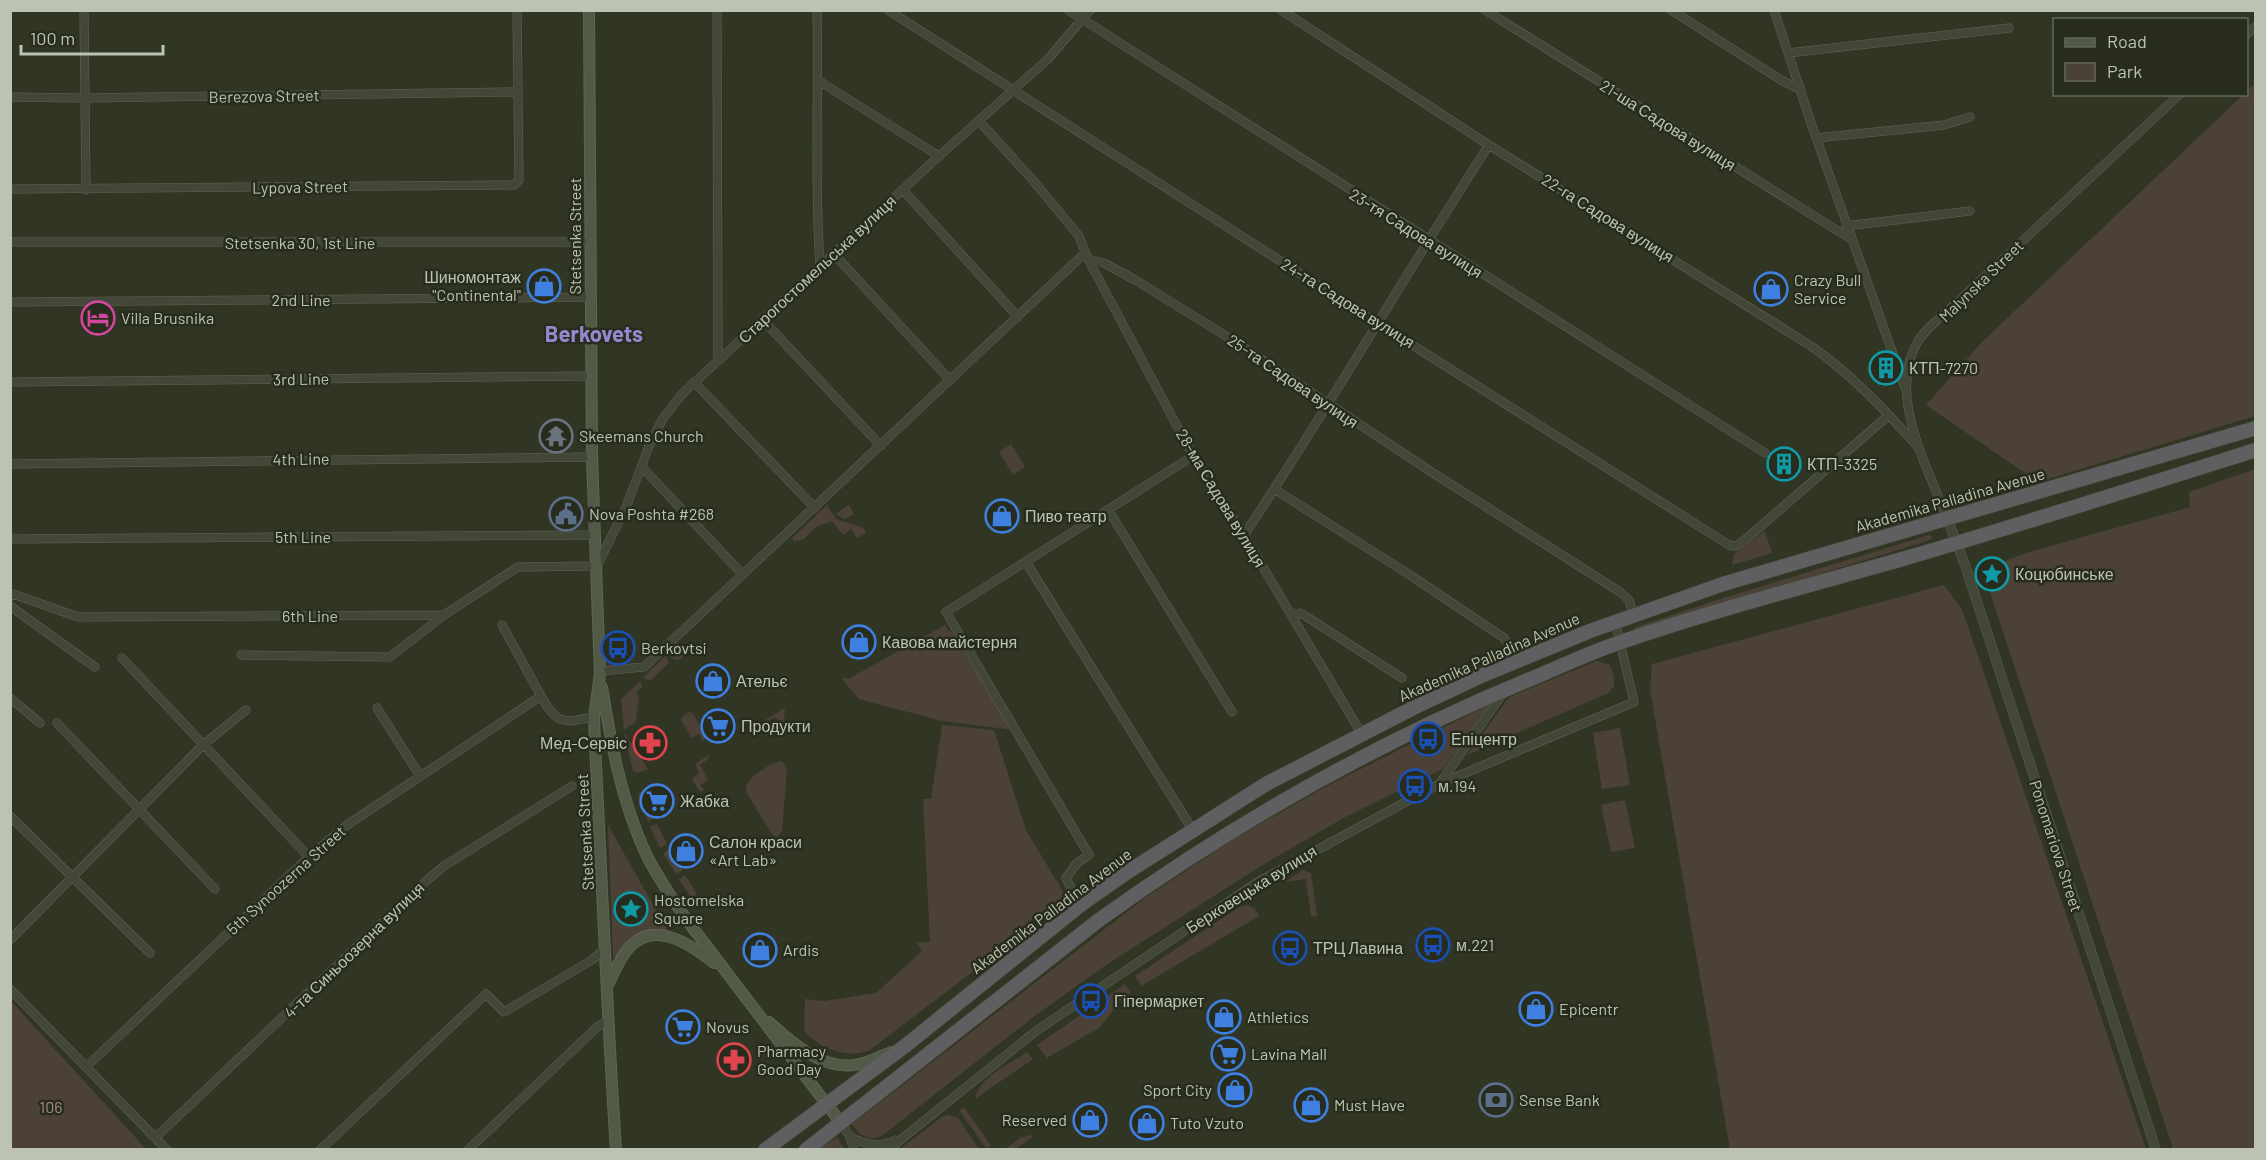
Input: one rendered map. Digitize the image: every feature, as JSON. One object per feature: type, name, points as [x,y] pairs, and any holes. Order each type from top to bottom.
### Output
[{"type":"highway","name":"Akademika Palladina Avenue","points":[[826,1104],[905,1046],[1083,903],[1266,784],[1361,733],[1518,660],[1633,614],[1723,584],[2256,429]]},
{"type":"highway","points":[[806,1149],[1100,920],[1207,846],[1279,803],[1426,724],[1620,642],[1957,543],[2256,450]]},
{"type":"highway","points":[[765,1149],[826,1104]]},
{"type":"main road","name":"Stetsenka Street","points":[[589,10],[592,457],[600,674],[616,766],[645,852],[665,888],[723,970]]},
{"type":"main road","name":"Stetsenka Street","points":[[600,674],[594,717],[607,986]]},
{"type":"main road","points":[[616,1149],[607,986],[627,949],[636,941],[649,936],[665,936],[687,943],[723,970],[841,1123]]},
{"type":"main road","points":[[753,1008],[793,1043],[818,1059],[844,1065],[858,1065],[905,1046]]},
{"type":"main road","points":[[610,1149],[614,1130]]},
{"type":"street","points":[[84,10],[86,190]]},
{"type":"street","points":[[517,10],[517,92]]},
{"type":"street","points":[[717,10],[718,360]]},
{"type":"street","points":[[816,10],[819,81],[817,218],[820,265]]},
{"type":"street","name":"24-та Садова вулиця","points":[[888,10],[1378,324],[1729,544],[1736,546],[1746,539],[1889,414]]},
{"type":"street","name":"23-тя Садова вулиця","points":[[1068,10],[1765,453]]},
{"type":"street","name":"Старогостомельська вулиця","points":[[597,566],[626,507],[662,420],[682,394],[833,253],[1048,59],[1090,10]]},
{"type":"street","name":"22-га Садова вулиця","points":[[1281,10],[1489,145],[1832,360],[1889,414],[1917,446]]},
{"type":"street","name":"21-ша Садова вулиця","points":[[1485,10],[1851,239]]},
{"type":"street","points":[[1671,10],[1801,90]]},
{"type":"street","points":[[1774,10],[1846,226],[1905,390]]},
{"type":"street","points":[[1788,53],[2009,28]]},
{"type":"street","points":[[819,81],[939,156]]},
{"type":"street","name":"Berezova Street","points":[[10,97],[517,92]]},
{"type":"street","name":"Lypova Street","points":[[13,189],[514,185],[519,180],[517,92]]},
{"type":"street","name":"Malynska Street","points":[[1947,518],[1917,446],[1905,390],[1909,366],[1918,341],[2178,96]]},
{"type":"street","points":[[1816,138],[1944,125],[1970,117]]},
{"type":"street","points":[[600,674],[644,667],[950,380],[1087,256],[1078,236],[1066,221],[1031,178],[979,121]]},
{"type":"street","points":[[1244,536],[1328,405],[1427,240],[1489,145]]},
{"type":"street","points":[[903,190],[1018,317]]},
{"type":"street","points":[[1846,226],[1970,211]]},
{"type":"street","name":"Stetsenka 30, 1st Line","points":[[10,242],[590,242]]},
{"type":"street","points":[[833,253],[950,380]]},
{"type":"street","name":"25-та Садова вулиця","points":[[1087,256],[1137,281],[1234,341],[1328,405],[1620,592],[1629,600],[1633,614]]},
{"type":"street","name":"28-ма Садова вулиця","points":[[1087,256],[1193,456],[1244,536],[1361,733]]},
{"type":"street","name":"2nd Line","points":[[10,302],[591,297]]},
{"type":"street","points":[[762,319],[881,446]]},
{"type":"street","name":"3rd Line","points":[[10,382],[591,376]]},
{"type":"street","points":[[694,382],[814,508]]},
{"type":"street","points":[[1083,903],[1073,892],[1066,878],[1077,863],[1089,855],[946,612],[1193,456]]},
{"type":"street","name":"4th Line","points":[[10,464],[592,457]]},
{"type":"street","points":[[642,467],[743,574]]},
{"type":"street","points":[[1274,489],[1504,638],[1518,660]]},
{"type":"street","points":[[1108,511],[1232,712]]},
{"type":"street","name":"Ponomariova Street","points":[[1947,518],[2156,1149]]},
{"type":"street","name":"5th Line","points":[[10,539],[596,535]]},
{"type":"street","points":[[1026,562],[1192,830]]},
{"type":"street","points":[[241,655],[390,657],[444,615],[518,567],[597,566]]},
{"type":"street","name":"6th Line","points":[[12,596],[78,617],[444,615]]},
{"type":"street","points":[[10,606],[95,668]]},
{"type":"street","points":[[1291,615],[1299,613],[1304,615],[1402,678]]},
{"type":"street","points":[[1615,621],[1620,642]]},
{"type":"street","points":[[502,625],[552,715],[570,721],[594,717]]},
{"type":"street","name":"Берковецька вулиця","points":[[888,1149],[1036,1030],[1240,893],[1312,851],[1439,784],[1634,702],[1620,642]]},
{"type":"street","points":[[122,658],[309,857]]},
{"type":"street","points":[[1439,784],[1507,688]]},
{"type":"street","name":"5th Synoozerna Street","points":[[86,1067],[346,825],[542,696]]},
{"type":"street","points":[[10,698],[40,723]]},
{"type":"street","points":[[377,708],[420,776]]},
{"type":"street","points":[[10,940],[203,744],[246,710]]},
{"type":"street","points":[[57,723],[214,889]]},
{"type":"street","name":"4-та Синьоозерна вулиця","points":[[155,1138],[426,881],[444,866],[572,786]]},
{"type":"street","points":[[10,816],[150,953]]},
{"type":"street","points":[[320,1149],[486,994],[504,1012],[592,960],[606,948]]},
{"type":"street","points":[[10,989],[167,1149]]},
{"type":"street","points":[[468,1149],[597,1027],[608,1021]]},
{"type":"street","points":[[841,1123],[854,1149]]},
{"type":"street","points":[[850,1137],[865,1144],[878,1146],[904,1136]]},
{"type":"green space","points":[[2255,83],[2255,416],[2038,482],[1926,405],[1981,343],[2242,96],[2248,96],[2248,90]]},
{"type":"green space","points":[[1011,444],[1025,467],[1013,475],[999,452]]},
{"type":"green space","points":[[2255,469],[2255,1149],[2173,1149],[1988,586],[2000,563],[2026,553],[2190,507],[2189,492]]},
{"type":"green space","points":[[827,505],[836,519],[864,528],[866,533],[857,538],[851,529],[843,535],[832,521],[816,527],[804,539],[794,542],[792,538]]},
{"type":"green space","points":[[849,505],[854,514],[845,519],[835,514]]},
{"type":"green space","points":[[1765,531],[1772,553],[1732,565],[1734,554]]},
{"type":"green space","points":[[1929,535],[1933,538],[1924,542],[1636,631],[1633,628],[1714,601]]},
{"type":"green space","points":[[1944,585],[1962,609],[2146,1149],[1730,1149],[1650,690],[1652,664]]},
{"type":"green space","points":[[945,625],[1014,730],[942,721],[859,699],[842,679],[845,677],[848,679]]},
{"type":"green space","points":[[674,646],[680,646],[684,653],[680,660],[674,660],[670,656],[670,650]]},
{"type":"green space","points":[[666,655],[669,663],[651,680],[645,679],[643,677]]},
{"type":"green space","points":[[1597,661],[1610,665],[1614,676],[1614,686],[1608,693],[1467,755],[1509,697]]},
{"type":"green space","points":[[640,681],[643,687],[636,692],[639,696],[636,722],[624,730],[621,699]]},
{"type":"green space","points":[[1492,703],[1443,769],[1349,815],[1264,864],[1106,965],[1036,1015],[883,1135],[873,1138],[865,1137],[852,1124],[1145,898],[1234,839],[1327,786]]},
{"type":"green space","points":[[785,709],[783,729],[776,717],[762,722]]},
{"type":"green space","points":[[689,712],[693,713],[706,738],[703,742],[699,734],[692,738],[681,720]]},
{"type":"green space","points":[[942,725],[994,730],[1026,830],[1065,895],[1026,924],[1017,938],[870,1050],[852,1054],[843,1053],[825,1047],[804,1030],[805,999],[824,1001],[876,993],[922,951],[917,943],[930,942],[923,799],[931,799]]},
{"type":"green space","points":[[1620,728],[1630,785],[1602,789],[1593,733]]},
{"type":"green space","points":[[624,732],[648,769],[638,773],[633,771]]},
{"type":"green space","points":[[710,754],[707,760],[700,765],[708,780],[700,785],[704,790],[700,792],[692,780],[699,772],[695,764]]},
{"type":"green space","points":[[780,761],[787,769],[782,831],[777,837],[772,834],[746,792],[746,787],[752,777]]},
{"type":"green space","points":[[644,789],[659,815],[648,822],[638,794]]},
{"type":"green space","points":[[1625,800],[1635,848],[1611,852],[1601,805]]},
{"type":"green space","points":[[657,824],[667,844],[660,848],[650,827]]},
{"type":"green space","points":[[608,825],[668,931],[652,931],[632,939],[616,957],[613,957]]},
{"type":"green space","points":[[669,849],[683,870],[676,874],[663,853]]},
{"type":"green space","points":[[1303,870],[1311,873],[1317,916],[1311,917],[1306,879],[1284,882]]},
{"type":"green space","points":[[685,875],[697,894],[691,898],[679,879]]},
{"type":"green space","points":[[1248,905],[1255,909],[1259,916],[1141,986],[1135,976],[1241,906]]},
{"type":"green space","points":[[1125,984],[1131,993],[1122,999],[1100,1027],[1047,1058],[1037,1045]]},
{"type":"green space","name":"106","points":[[11,1001],[146,1149],[11,1149]]},
{"type":"green space","points":[[1027,1052],[1033,1059],[975,1099],[982,1084],[1004,1066]]},
{"type":"green space","points":[[964,1107],[990,1147],[986,1148],[959,1110]]},
{"type":"green space","points":[[948,1115],[958,1118],[979,1149],[900,1149],[942,1117]]},
{"type":"green space","points":[[1034,1136],[1016,1149],[1005,1149],[1020,1138]]},
{"type":"green space","points":[[837,1137],[844,1149],[816,1150]]},
{"type":"place","name":"Шиномонтаж \"Continental\"","points":[[544,286]]},
{"type":"place","name":"Crazy Bull Service","points":[[1771,289]]},
{"type":"place","name":"Villa Brusnika","points":[[98,318]]},
{"type":"place","name":"КТП-7270","points":[[1886,368]]},
{"type":"place","name":"Skeemans Church","points":[[556,436]]},
{"type":"place","name":"КТП-3325","points":[[1784,464]]},
{"type":"place","name":"Nova Poshta #268","points":[[566,514]]},
{"type":"place","name":"Пиво театр","points":[[1002,516]]},
{"type":"place","name":"Коцюбинське","points":[[1992,574]]},
{"type":"place","name":"Кавова майстерня","points":[[859,642]]},
{"type":"place","name":"Berkovtsi","points":[[618,648]]},
{"type":"place","name":"Ательє","points":[[713,681]]},
{"type":"place","name":"Продукти","points":[[718,726]]},
{"type":"place","name":"Епіцентр","points":[[1428,739]]},
{"type":"place","name":"Мед-Сервіс","points":[[650,743]]},
{"type":"place","name":"м.194","points":[[1415,786]]},
{"type":"place","name":"Жабка","points":[[657,801]]},
{"type":"place","name":"Салон краси «Art Lab»","points":[[686,851]]},
{"type":"place","name":"Hostomelska Square","points":[[631,909]]},
{"type":"place","name":"м.221","points":[[1433,945]]},
{"type":"place","name":"ТРЦ Лавина","points":[[1290,948]]},
{"type":"place","name":"Ardis","points":[[760,950]]},
{"type":"place","name":"Гіпермаркет","points":[[1091,1001]]},
{"type":"place","name":"Epicentr","points":[[1536,1009]]},
{"type":"place","name":"Athletics","points":[[1224,1017]]},
{"type":"place","name":"Novus","points":[[683,1027]]},
{"type":"place","name":"Lavina Mall","points":[[1228,1054]]},
{"type":"place","name":"Pharmacy Good Day","points":[[734,1060]]},
{"type":"place","name":"Sport City","points":[[1235,1090]]},
{"type":"place","name":"Sense Bank","points":[[1496,1100]]},
{"type":"place","name":"Must Have","points":[[1311,1105]]},
{"type":"place","name":"Reserved","points":[[1090,1120]]},
{"type":"place","name":"Tuto Vzuto","points":[[1147,1123]]},
{"type":"district","name":"Berkovets","points":[[594,334]]}]
